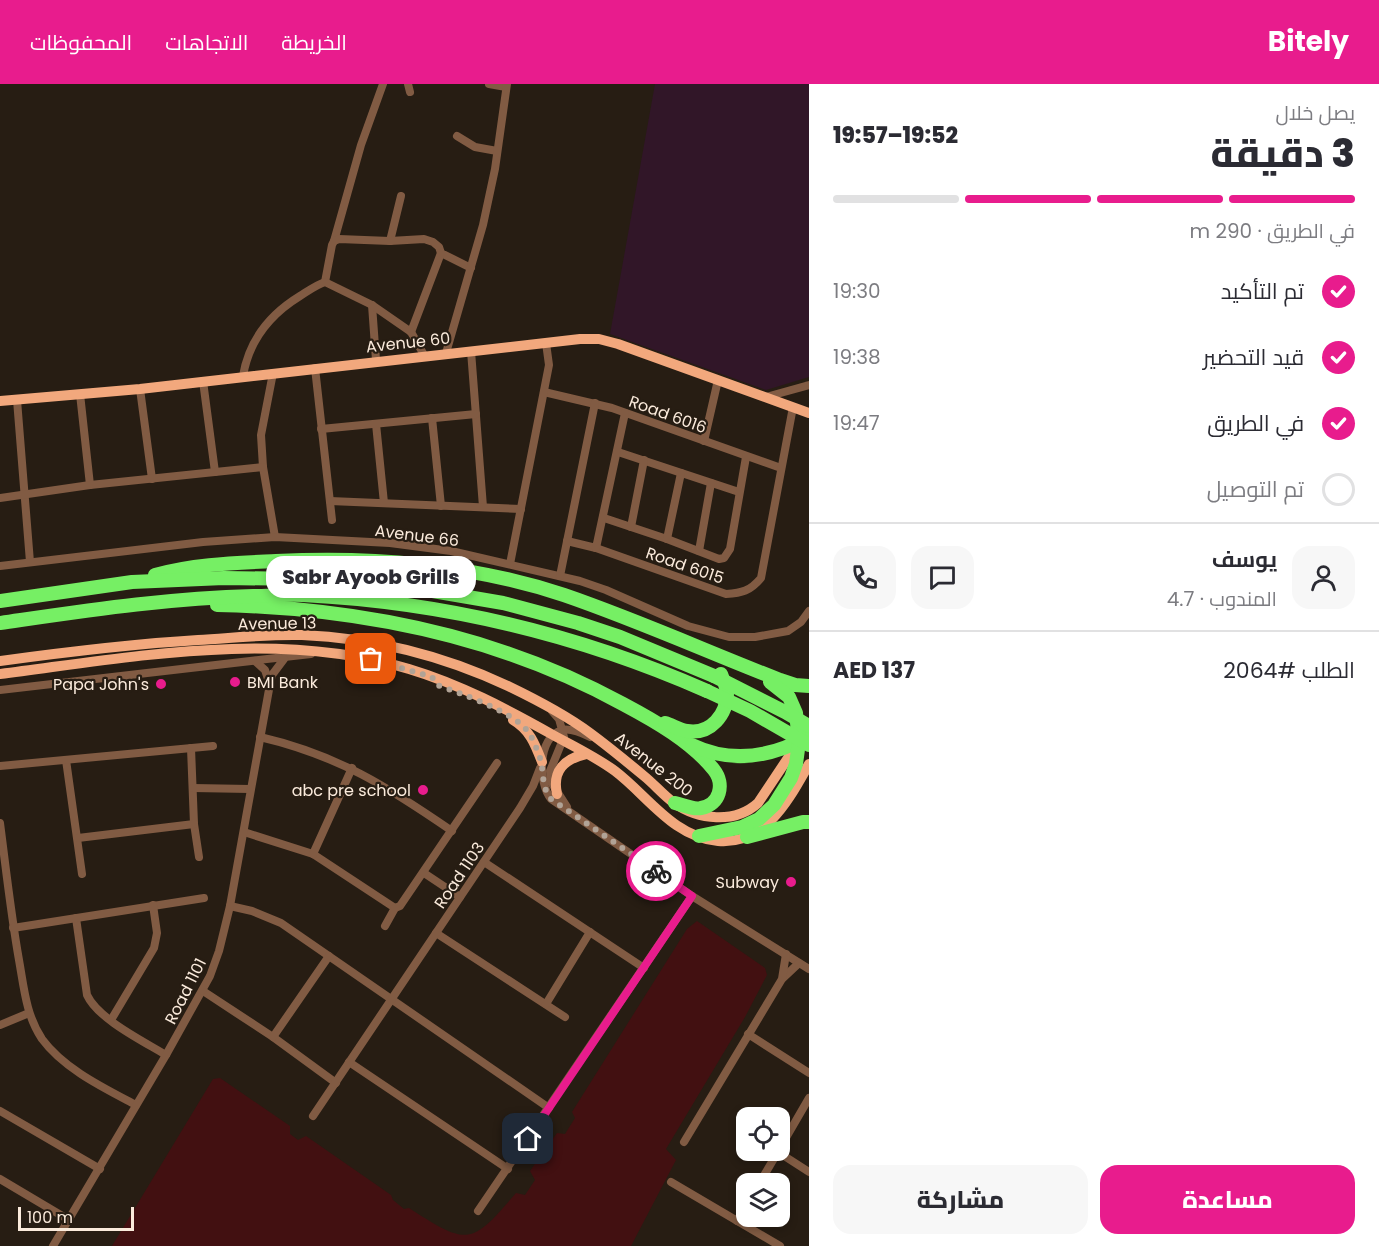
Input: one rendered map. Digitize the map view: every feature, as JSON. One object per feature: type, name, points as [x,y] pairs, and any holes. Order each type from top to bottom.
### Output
[{"type":"highway","points":[[132,582],[173,570],[216,564],[302,560],[390,563],[444,568],[506,580],[562,595],[729,661],[795,685],[809,686]]},
{"type":"highway","points":[[0,601],[132,582],[224,578],[386,583],[449,592],[503,603],[579,623],[620,637],[714,676],[809,726]]},
{"type":"highway","points":[[0,623],[128,605],[216,597],[302,595],[440,609],[500,621],[653,668],[750,711],[802,748]]},
{"type":"highway","points":[[128,605],[220,605],[308,610],[404,624],[534,661],[585,683],[643,714],[677,737],[711,766],[721,783],[716,801],[699,809],[675,803]]},
{"type":"highway","points":[[643,714],[688,731],[710,728],[719,720],[724,709],[727,692],[722,675],[699,653],[670,636]]},
{"type":"highway","points":[[699,836],[742,827],[759,819],[774,805],[791,778],[802,748],[796,713],[789,697],[769,682],[729,661]]},
{"type":"highway","points":[[677,737],[706,751],[730,756],[754,756],[783,749],[802,748]]},
{"type":"highway","points":[[747,837],[809,822]]},
{"type":"street","points":[[325,282],[358,155],[383,84]]},
{"type":"street","points":[[446,353],[483,225],[498,151],[507,86],[489,84]]},
{"type":"street","points":[[457,136],[475,147],[498,151]]},
{"type":"street","points":[[390,241],[401,196]]},
{"type":"street","points":[[334,241],[424,239],[439,247],[441,253],[411,332]]},
{"type":"street","points":[[441,253],[471,267]]},
{"type":"street","points":[[243,376],[248,353],[259,331],[283,308],[325,282],[372,304],[411,332],[424,356]]},
{"type":"street","points":[[372,304],[376,360]]},
{"type":"street","name":"Avenue 60","points":[[0,401],[140,389],[376,360],[599,339],[626,346],[809,413]]},
{"type":"street","points":[[510,564],[549,365],[546,343]]},
{"type":"street","points":[[471,351],[483,507]]},
{"type":"street","points":[[315,368],[332,520]]},
{"type":"street","points":[[273,373],[261,435],[263,467],[275,537]]},
{"type":"street","points":[[704,441],[718,380]]},
{"type":"street","points":[[203,381],[214,472]]},
{"type":"street","points":[[766,397],[809,385]]},
{"type":"street","points":[[140,389],[152,479]]},
{"type":"street","name":"Road 6016","points":[[544,392],[595,403],[781,468]]},
{"type":"street","points":[[80,394],[90,485]]},
{"type":"street","points":[[16,400],[30,562]]},
{"type":"street","points":[[560,576],[595,403]]},
{"type":"street","name":"Road 6015","points":[[567,541],[596,548],[726,594],[742,593],[753,588],[761,578],[793,407]]},
{"type":"street","points":[[596,548],[625,413]]},
{"type":"street","points":[[321,429],[477,414]]},
{"type":"street","points":[[432,418],[441,506]]},
{"type":"street","points":[[376,424],[384,503]]},
{"type":"street","points":[[618,452],[739,492]]},
{"type":"street","points":[[604,518],[719,559],[724,558],[727,555],[746,457]]},
{"type":"street","points":[[631,527],[644,460]]},
{"type":"street","points":[[0,498],[90,485],[263,467]]},
{"type":"street","points":[[667,539],[681,472]]},
{"type":"street","points":[[699,551],[711,483]]},
{"type":"street","points":[[330,501],[521,509]]},
{"type":"street","name":"Avenue 66","points":[[0,566],[203,542],[275,537],[390,543],[451,551],[560,576],[606,590],[688,626],[729,637],[755,637],[788,631],[801,622],[809,611]]},
{"type":"street","name":"Avenue 13","points":[[0,661],[152,643],[267,635],[356,640],[393,647],[454,664],[508,686],[589,732],[604,744]]},
{"type":"street","name":"Avenue 13","points":[[0,674],[152,654],[264,648],[326,652],[386,663],[432,677],[560,735]]},
{"type":"street","points":[[0,690],[284,659],[326,652]]},
{"type":"street","name":"Road 1101","points":[[53,1246],[203,992],[219,951],[230,906],[272,675],[284,659]]},
{"type":"street","points":[[255,661],[265,670],[270,684]]},
{"type":"street","points":[[432,677],[437,685],[480,702],[523,726],[533,739],[542,762],[543,782],[551,799],[692,896],[809,969]]},
{"type":"street","name":"Avenue 200","points":[[549,709],[559,720],[560,735]]},
{"type":"street","name":"Avenue 200","points":[[560,735],[574,730],[604,744],[675,803],[697,814],[730,817],[744,813],[758,803],[802,748],[809,726]]},
{"type":"street","points":[[542,762],[546,749],[560,735]]},
{"type":"street","points":[[560,735],[550,771],[551,782],[573,816]]},
{"type":"street","name":"Avenue 200","points":[[560,735],[615,771],[657,811],[670,820],[699,836],[717,841],[733,841],[763,829],[777,814],[809,764]]},
{"type":"street","points":[[261,737],[318,754],[352,768],[402,797],[452,831]]},
{"type":"street","points":[[0,766],[213,746]]},
{"type":"street","points":[[191,748],[194,824],[199,857]]},
{"type":"street","points":[[557,794],[555,783],[561,767],[577,756],[586,754]]},
{"type":"street","points":[[66,760],[82,874]]},
{"type":"street","name":"Road 1103","points":[[313,1116],[527,798],[542,762]]},
{"type":"street","points":[[385,926],[395,908],[400,906],[424,873],[497,763]]},
{"type":"street","points":[[313,854],[352,768]]},
{"type":"street","points":[[193,788],[250,789]]},
{"type":"street","points":[[0,823],[3,865],[28,1013],[43,1040],[68,1064],[136,1105]]},
{"type":"street","points":[[78,838],[194,824]]},
{"type":"street","points":[[244,832],[313,854],[395,908]]},
{"type":"street","points":[[484,862],[644,968]]},
{"type":"street","points":[[424,873],[460,897]]},
{"type":"street","points":[[478,1211],[692,896]]},
{"type":"street","points":[[13,928],[204,898]]},
{"type":"street","points":[[111,1020],[154,948],[157,933],[153,905]]},
{"type":"street","points":[[230,906],[272,918],[549,1108]]},
{"type":"street","points":[[76,918],[87,995],[94,1007],[166,1055]]},
{"type":"street","points":[[546,1004],[590,932]]},
{"type":"street","points":[[436,933],[565,1017]]},
{"type":"street","points":[[782,979],[786,954]]},
{"type":"street","points":[[273,1037],[329,956]]},
{"type":"street","points":[[684,1142],[782,979],[799,963]]},
{"type":"street","points":[[203,992],[273,1037],[336,1083]]},
{"type":"street","points":[[0,1025],[28,1013]]},
{"type":"street","points":[[748,1034],[809,1073]]},
{"type":"street","points":[[350,1062],[508,1169]]},
{"type":"street","points":[[790,1131],[809,1098]]},
{"type":"street","points":[[0,1111],[100,1169]]},
{"type":"street","points":[[790,1158],[809,1172]]},
{"type":"street","points":[[0,1179],[69,1220]]},
{"type":"street","points":[[671,1182],[736,1220]]},
{"type":"street","points":[[747,1227],[780,1246]]},
{"type":"shaded area","points":[[655,84],[809,84],[809,377],[766,390],[610,334]]},
{"type":"shaded area","points":[[697,921],[765,968],[767,975],[745,1017],[666,1149],[676,1160],[631,1246],[112,1246],[213,1079],[220,1078],[290,1126],[290,1134],[298,1140],[306,1136],[391,1195],[393,1200],[404,1209],[409,1208],[457,1234],[468,1235],[478,1231],[489,1223],[516,1193],[525,1195],[535,1180],[530,1171],[557,1133],[565,1134],[575,1118],[572,1112],[687,929]]},
{"type":"way so far","points":[[371,659],[432,677],[437,685],[494,709],[523,726],[534,741],[542,762],[543,782],[551,799],[656,871]]},
{"type":"place","name":"Sabr Ayoob Grills","points":[[371,659]]},
{"type":"place","name":"BMI Bank","points":[[235,682]]},
{"type":"place","name":"Papa John's","points":[[161,684]]},
{"type":"place","name":"abc pre school","points":[[423,790]]},
{"type":"place","name":"Subway","points":[[791,882]]},
{"type":"route","points":[[528,1139],[692,896],[656,871]]}]
